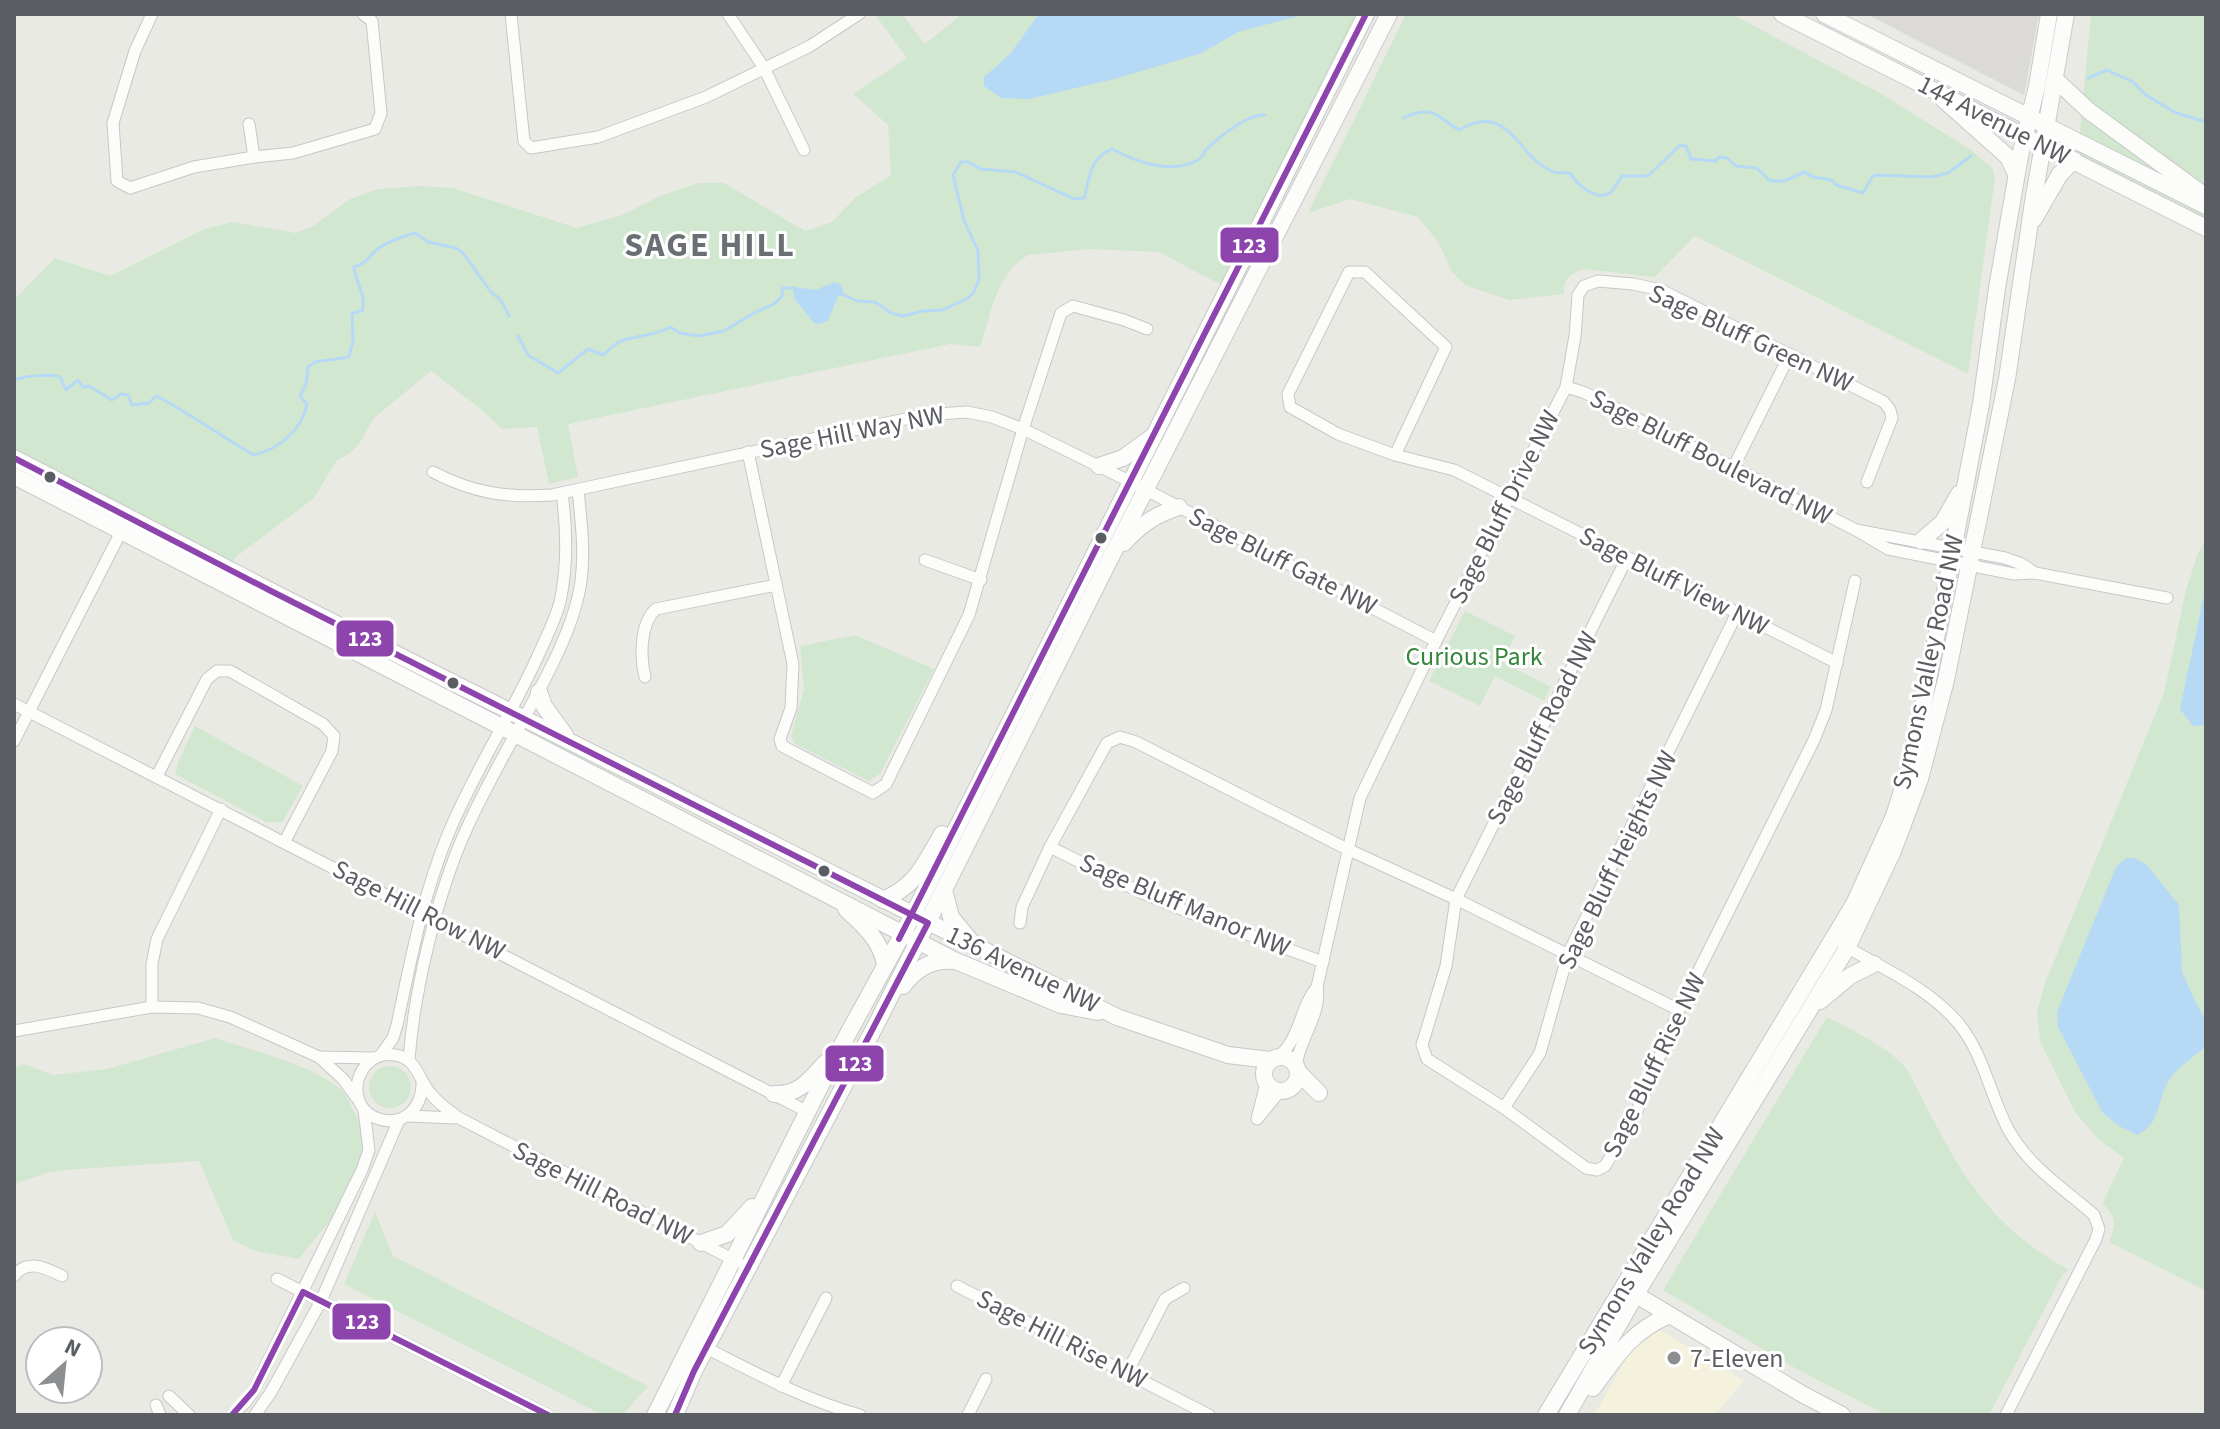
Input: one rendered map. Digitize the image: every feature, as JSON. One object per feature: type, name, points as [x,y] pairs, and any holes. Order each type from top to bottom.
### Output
[{"type":"street","points":[[152,14],[135,51],[113,123],[117,181],[130,188],[194,167],[293,153],[375,129],[381,113],[372,21],[363,14]]},
{"type":"street","points":[[511,14],[524,141],[531,148],[598,137],[706,97],[810,46],[859,14]]},
{"type":"street","points":[[728,14],[764,68],[804,150]]},
{"type":"street","points":[[675,1415],[706,1348],[769,1188],[903,933],[920,919],[944,890],[1108,563],[1138,486],[1153,436],[1366,14]]},
{"type":"street","points":[[655,1415],[879,1019],[918,941],[920,919],[972,795],[1389,14]]},
{"type":"street","name":"144 Avenue NW","points":[[1782,14],[2206,228]]},
{"type":"street","name":"144 Avenue NW","points":[[1824,14],[2206,206]]},
{"type":"street","name":"Symons Valley Road NW","points":[[1567,1415],[1630,1291],[1893,851],[1920,779],[1946,680],[2009,366],[2030,223],[2035,140],[2049,14]]},
{"type":"street","name":"Symons Valley Road NW","points":[[2038,122],[2056,80],[2066,14]]},
{"type":"street","points":[[2056,80],[2089,111],[2206,197]]},
{"type":"street","points":[[1931,88],[2008,157],[2017,175]]},
{"type":"street","points":[[249,124],[254,157]]},
{"type":"street","name":"Symons Valley Road NW","points":[[1546,1415],[1630,1291],[1807,1013],[1886,836],[1907,775],[1923,706],[1967,478],[2017,175],[2035,140]]},
{"type":"street","points":[[2030,223],[2060,174],[2074,160]]},
{"type":"street","name":"Sage Bluff View NW","points":[[1395,455],[1446,347],[1365,272],[1349,272],[1288,394],[1290,407],[1338,434],[1395,455],[1454,470],[1837,663]]},
{"type":"street","name":"Sage Bluff Green NW","points":[[1566,387],[1578,295],[1584,286],[1598,281],[1661,290],[1884,402],[1892,418],[1867,482]]},
{"type":"street","points":[[748,452],[789,638],[794,676],[791,708],[780,739],[782,746],[873,793],[886,784],[969,615],[1023,429],[1061,313],[1073,306],[1147,329]]},
{"type":"street","points":[[1733,468],[1790,354]]},
{"type":"street","name":"Sage Bluff Boulevard NW","points":[[1566,387],[1583,392],[1888,549],[1971,558],[2014,574],[2035,573],[2167,598]]},
{"type":"street","name":"Sage Bluff Drive NW","points":[[1283,1079],[1317,1004],[1317,987],[1360,798],[1436,641],[1566,387]]},
{"type":"street","name":"Sage Hill Way NW","points":[[433,472],[461,486],[528,497],[578,490],[924,415],[967,412],[992,417],[1023,429],[1138,486]]},
{"type":"street","points":[[1099,466],[1123,458],[1153,436]]},
{"type":"street","points":[[14,458],[125,524]]},
{"type":"street","points":[[14,476],[125,524]]},
{"type":"street","points":[[1921,541],[1943,522],[1967,478]]},
{"type":"street","name":"Sage Bluff Gate NW","points":[[1138,486],[1436,641]]},
{"type":"street","points":[[518,714],[539,692],[566,632],[581,583],[583,532],[578,490]]},
{"type":"street","points":[[232,1415],[254,1390],[362,1170],[369,1150],[356,1081],[360,1072],[393,1038],[420,911],[436,864],[461,804],[518,714],[559,606],[567,532],[562,493]]},
{"type":"street","points":[[1108,563],[1142,524],[1179,507]]},
{"type":"street","points":[[14,741],[125,524]]},
{"type":"street","name":"136 Avenue NW","points":[[125,524],[518,714],[1117,1017]]},
{"type":"street","name":"136 Avenue NW","points":[[125,524],[509,730],[956,961],[1061,1005],[1117,1017],[1228,1055],[1283,1079]]},
{"type":"street","name":"Sage Bluff Boulevard NW","points":[[1856,530],[1921,541],[1952,555]]},
{"type":"street","name":"Sage Bluff Road NW","points":[[1456,899],[1627,558]]},
{"type":"street","points":[[925,560],[981,580]]},
{"type":"street","name":"Sage Bluff Rise NW","points":[[1456,899],[1446,966],[1422,1045],[1427,1059],[1504,1108],[1586,1168],[1597,1170],[1605,1166],[1634,1118],[1679,1010],[1814,740],[1826,710],[1855,581]]},
{"type":"street","points":[[645,677],[641,659],[648,616],[656,609],[776,585]]},
{"type":"street","name":"Sage Bluff Heights NW","points":[[1504,1108],[1540,1053],[1568,954],[1737,613]]},
{"type":"street","points":[[157,776],[207,679],[214,672],[230,671],[323,724],[334,736],[332,751],[285,841]]},
{"type":"street","points":[[539,692],[544,706],[569,740]]},
{"type":"street","name":"Sage Hill Row NW","points":[[14,704],[808,1112]]},
{"type":"street","points":[[409,1060],[411,1034],[435,919],[465,832],[509,730]]},
{"type":"street","name":"Sage Bluff Manor NW","points":[[1323,962],[1155,898],[1050,847],[1107,743],[1120,737],[1136,742],[1347,849]]},
{"type":"street","points":[[883,900],[902,892],[913,882],[953,816],[972,795]]},
{"type":"street","points":[[152,1007],[152,964],[157,939],[221,809]]},
{"type":"street","points":[[1020,923],[1022,907],[1050,847]]},
{"type":"street","points":[[1347,849],[1456,899],[1679,1010]]},
{"type":"street","points":[[944,890],[951,917],[974,944]]},
{"type":"street","points":[[829,895],[874,936],[885,964]]},
{"type":"street","points":[[1840,944],[1921,991],[1958,1024],[1977,1053],[2015,1140],[2047,1177],[2094,1215],[2099,1223],[2096,1239],[2006,1415]]},
{"type":"street","points":[[879,1019],[910,976],[919,969],[933,961],[956,961]]},
{"type":"street","points":[[1807,1013],[1850,976],[1874,964]]},
{"type":"street","name":"Sage Bluff Drive NW","points":[[1274,1058],[1290,1044],[1309,996],[1317,987]]},
{"type":"street","points":[[14,1031],[152,1007],[185,1006],[212,1011],[319,1057],[343,1079],[361,1105],[380,1120],[403,1118]]},
{"type":"street","points":[[774,1094],[791,1092],[806,1084],[847,1037]]},
{"type":"street","points":[[847,1037],[864,1047]]},
{"type":"street","name":"136 Avenue NW","points":[[1228,1055],[1274,1058]]},
{"type":"street","points":[[255,1415],[321,1301],[403,1118],[420,1101],[420,1073],[409,1060],[399,1056],[319,1057]]},
{"type":"street","points":[[1274,1058],[1289,1058],[1283,1079],[1264,1068],[1274,1058]]},
{"type":"street","name":"Sage Hill Road NW","points":[[422,1082],[432,1096],[459,1118],[741,1263]]},
{"type":"street","name":"Sage Hill Road NW","points":[[403,1118],[442,1115],[459,1118]]},
{"type":"street","points":[[701,1243],[727,1234],[769,1188]]},
{"type":"street","points":[[14,1276],[21,1268],[40,1265],[62,1276]]},
{"type":"street","points":[[277,1279],[548,1415]]},
{"type":"street","name":"Sage Hill Rise NW","points":[[957,1286],[1209,1415]]},
{"type":"street","points":[[1127,1373],[1165,1299],[1184,1288]]},
{"type":"street","points":[[1630,1291],[1842,1415]]},
{"type":"street","points":[[781,1386],[826,1298]]},
{"type":"street","points":[[1576,1400],[1591,1390],[1632,1337],[1646,1325],[1669,1315]]},
{"type":"street","points":[[706,1348],[781,1386],[830,1407],[860,1415]]},
{"type":"street","points":[[968,1415],[986,1379]]},
{"type":"street","points":[[648,1415],[665,1395]]},
{"type":"street","points":[[169,1396],[189,1415]]},
{"type":"shaded area","points":[[1866,14],[2039,14],[2024,95]]},
{"type":"shaded area","points":[[1660,1330],[1744,1381],[1715,1415],[1594,1415],[1636,1341]]},
{"type":"green space","points":[[902,14],[925,44],[962,14],[1361,14],[1223,286],[1159,252],[1089,249],[1029,255],[1018,262],[1002,283],[980,347],[950,344],[568,424],[578,477],[549,484],[537,427],[502,429],[431,371],[374,418],[359,444],[337,460],[314,498],[232,563],[14,451],[14,300],[55,258],[110,276],[204,229],[233,222],[296,233],[313,226],[350,199],[378,189],[419,186],[453,188],[577,228],[622,215],[660,196],[698,183],[724,183],[805,231],[832,222],[855,198],[891,175],[888,125],[853,94],[907,58],[876,16]]},
{"type":"green space","points":[[1406,14],[1732,14],[1885,96],[1971,150],[1993,169],[1995,178],[1968,374],[1695,236],[1655,277],[1584,269],[1568,277],[1564,294],[1509,300],[1465,285],[1452,272],[1438,242],[1418,217],[1350,199],[1308,213]]},
{"type":"green space","points":[[2091,14],[2206,14],[2206,221],[2077,163]]},
{"type":"green space","points":[[2206,540],[2206,1291],[2109,1242],[2114,1221],[2102,1204],[2124,1158],[2098,1139],[2075,1112],[2040,1041],[2037,1012],[2045,983],[2164,693],[2186,590],[2198,553]]},
{"type":"green space","name":"Curious Park","points":[[1465,611],[1515,636],[1502,662],[1551,687],[1544,701],[1495,676],[1480,706],[1429,681]]},
{"type":"green space","points":[[855,635],[934,669],[880,774],[869,781],[795,744],[791,736],[804,689],[800,646]]},
{"type":"green space","points":[[195,726],[303,786],[282,822],[266,822],[175,774]]},
{"type":"green space","points":[[1827,1017],[1899,1060],[1907,1069],[1954,1158],[1990,1208],[2038,1251],[2069,1270],[2063,1274],[1989,1415],[1886,1415],[1795,1368],[1663,1290]]},
{"type":"green space","points":[[215,1038],[280,1058],[326,1079],[344,1093],[361,1125],[361,1161],[354,1179],[334,1215],[298,1259],[252,1250],[233,1240],[199,1161],[65,1170],[14,1184],[14,1069],[24,1064],[53,1075],[107,1069]]},
{"type":"green space","points":[[390,1066],[405,1072],[411,1087],[405,1102],[390,1108],[375,1102],[369,1087],[375,1072]]},
{"type":"green space","points":[[375,1212],[393,1256],[648,1386],[622,1415],[603,1415],[344,1284]]},
{"type":"water","points":[[1039,14],[1306,14],[1238,32],[1202,53],[1118,78],[1029,99],[1001,98],[984,86],[984,77],[1010,54]]},
{"type":"water","points":[[834,282],[841,284],[844,294],[838,296],[828,321],[814,323],[794,298],[793,287],[816,290]]},
{"type":"water","points":[[2206,585],[2206,725],[2193,726],[2180,709]]},
{"type":"water","points":[[2126,858],[2135,858],[2146,864],[2179,905],[2182,972],[2206,1020],[2206,1046],[2172,1076],[2151,1123],[2137,1135],[2102,1112],[2058,1027],[2057,1012],[2116,867]]},
{"type":"waterway","points":[[2088,78],[2107,70],[2133,82],[2146,95],[2174,112],[2206,122]]},
{"type":"waterway","points":[[1403,118],[1428,112],[1459,130],[1476,123],[1500,125],[1539,163],[1553,172],[1570,173],[1582,187],[1599,195],[1610,193],[1622,176],[1648,176],[1680,145],[1686,146],[1691,159],[1716,161],[1719,157],[1727,158],[1736,166],[1757,168],[1770,181],[1784,181],[1805,172],[1863,193],[1876,175],[1931,177],[1948,173],[1971,156]]},
{"type":"waterway","points":[[841,294],[857,301],[875,302],[891,313],[903,316],[942,310],[973,293],[979,280],[978,251],[964,220],[953,175],[961,162],[981,169],[1016,172],[1074,199],[1084,198],[1095,163],[1112,149],[1154,165],[1188,164],[1199,159],[1234,127],[1250,118],[1265,115]]},
{"type":"waterway","points":[[14,380],[58,376],[66,390],[78,380],[83,387],[89,386],[112,400],[121,394],[128,395],[132,405],[149,403],[156,396],[254,455],[280,443],[300,422],[307,404],[300,396],[306,384],[308,367],[315,362],[349,357],[353,341],[352,313],[362,311],[363,305],[354,267],[362,264],[383,245],[415,233],[428,242],[456,248],[501,300],[509,316]]},
{"type":"waterway","points":[[518,336],[528,355],[558,373],[588,349],[603,355],[619,342],[670,327],[680,333],[699,336],[724,331],[774,304],[782,296],[783,288],[795,288]]},
{"type":"transit line","name":"123","points":[[899,939],[1366,14]]},
{"type":"transit line","name":"123","points":[[14,458],[928,923],[694,1371],[675,1415]]},
{"type":"transit line","name":"123","points":[[232,1415],[254,1390],[303,1292],[548,1415]]},
{"type":"place","name":"7-Eleven","points":[[1674,1358]]},
{"type":"district","name":"SAGE HILL","points":[[710,245]]}]
